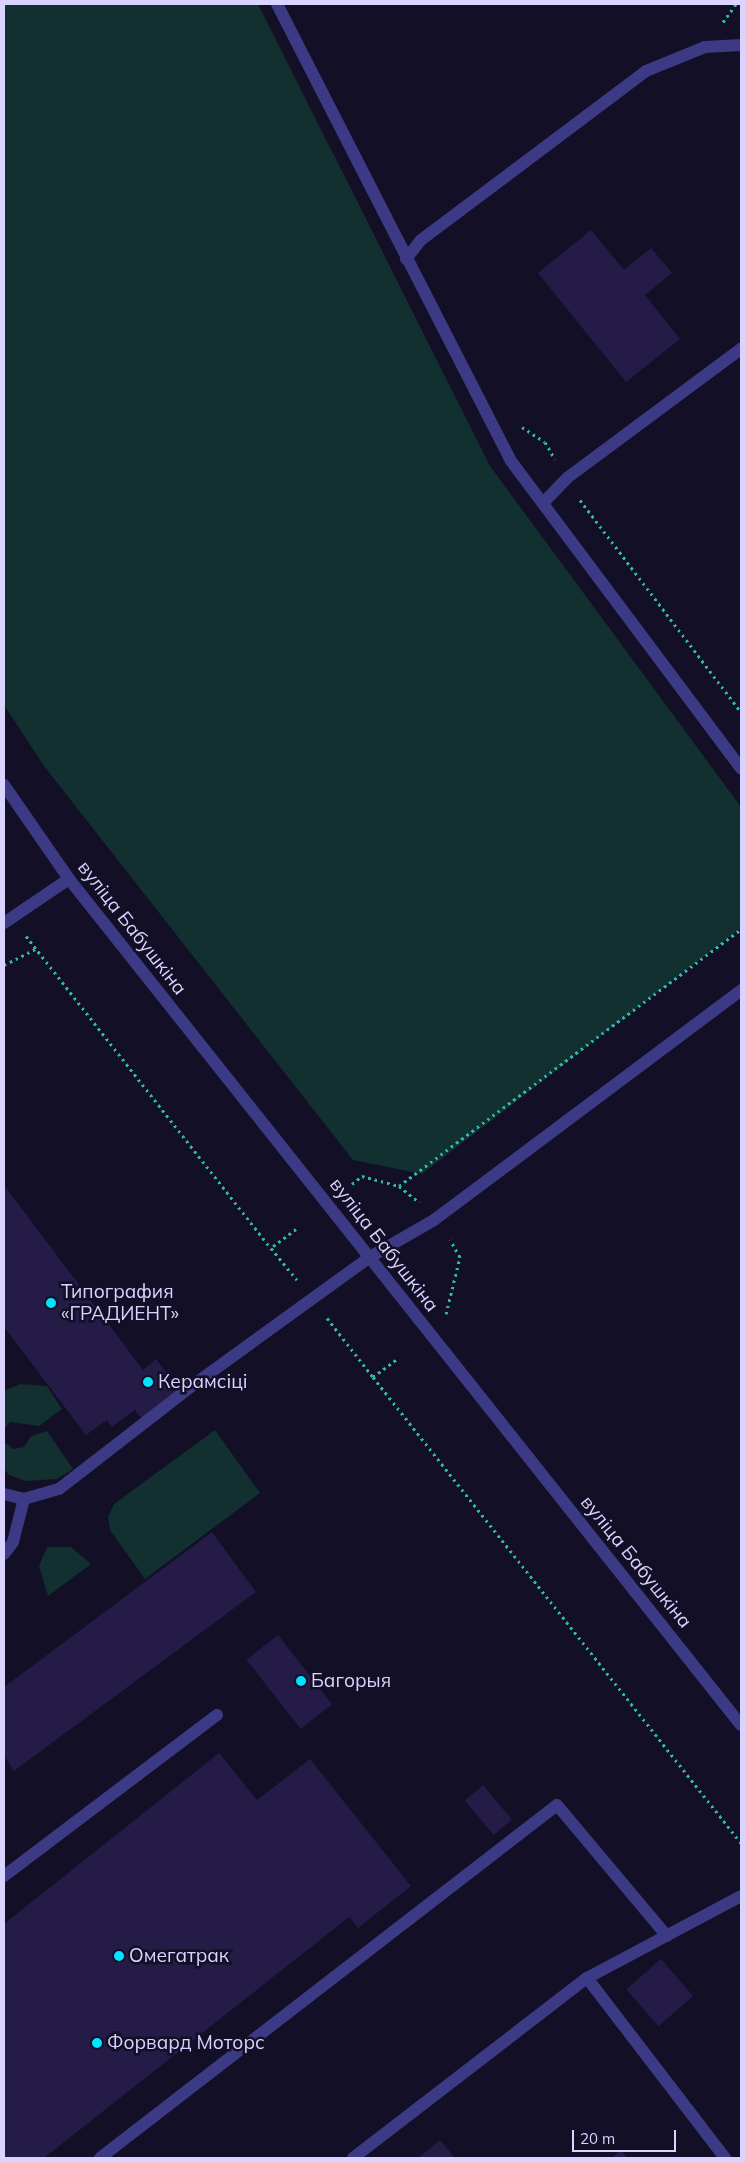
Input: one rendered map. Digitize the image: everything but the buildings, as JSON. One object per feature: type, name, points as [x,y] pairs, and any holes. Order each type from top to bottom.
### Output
[{"type":"street","points":[[276,4],[511,461],[544,502],[741,768]]},
{"type":"street","points":[[406,259],[421,240],[646,71],[705,47],[741,45]]},
{"type":"street","points":[[544,502],[567,478],[741,349]]},
{"type":"street","name":"вуліца Бабушкіна","points":[[4,785],[69,879],[741,1724]]},
{"type":"street","points":[[8,921],[69,879]]},
{"type":"street","points":[[4,1494],[24,1498],[59,1489],[128,1433],[370,1258],[434,1220],[741,990]]},
{"type":"street","points":[[4,1554],[13,1542],[24,1498]]},
{"type":"street","points":[[4,1876],[217,1715]]},
{"type":"street","points":[[100,2158],[557,1805],[667,1936]]},
{"type":"street","points":[[353,2158],[587,1978],[741,1896]]},
{"type":"street","points":[[587,1978],[726,2158]]},
{"type":"path","points":[[517,423],[545,442],[567,478],[741,712]]},
{"type":"path","points":[[8,921],[36,949],[271,1248]]},
{"type":"path","points":[[399,1186],[741,929]]},
{"type":"path","points":[[4,965],[36,949]]},
{"type":"path","points":[[352,1184],[362,1176],[399,1186],[422,1205]]},
{"type":"path","points":[[446,1314],[460,1256],[450,1240]]},
{"type":"path","points":[[373,1377],[741,1844]]},
{"type":"green space","points":[[4,4],[258,4],[490,466],[741,807],[741,928],[422,1174],[353,1160],[44,766],[4,705]]},
{"type":"green space","points":[[20,1384],[47,1386],[62,1409],[39,1426],[10,1422],[4,1430],[4,1391]]},
{"type":"green space","points":[[215,1430],[260,1493],[145,1579],[110,1530],[108,1517],[114,1504]]},
{"type":"green space","points":[[47,1431],[73,1469],[57,1479],[25,1481],[9,1475],[4,1469],[4,1442],[13,1449],[24,1447],[31,1436]]},
{"type":"green space","points":[[47,1547],[71,1547],[91,1564],[48,1596],[39,1566]]},
{"type":"place","name":"Типография «ГРАДИЕНТ»","points":[[51,1303]]},
{"type":"place","name":"Керамсіці","points":[[148,1382]]},
{"type":"place","name":"Багорыя","points":[[301,1681]]},
{"type":"place","name":"Омегатрак","points":[[119,1956]]},
{"type":"place","name":"Форвард Моторс","points":[[97,2043]]}]
